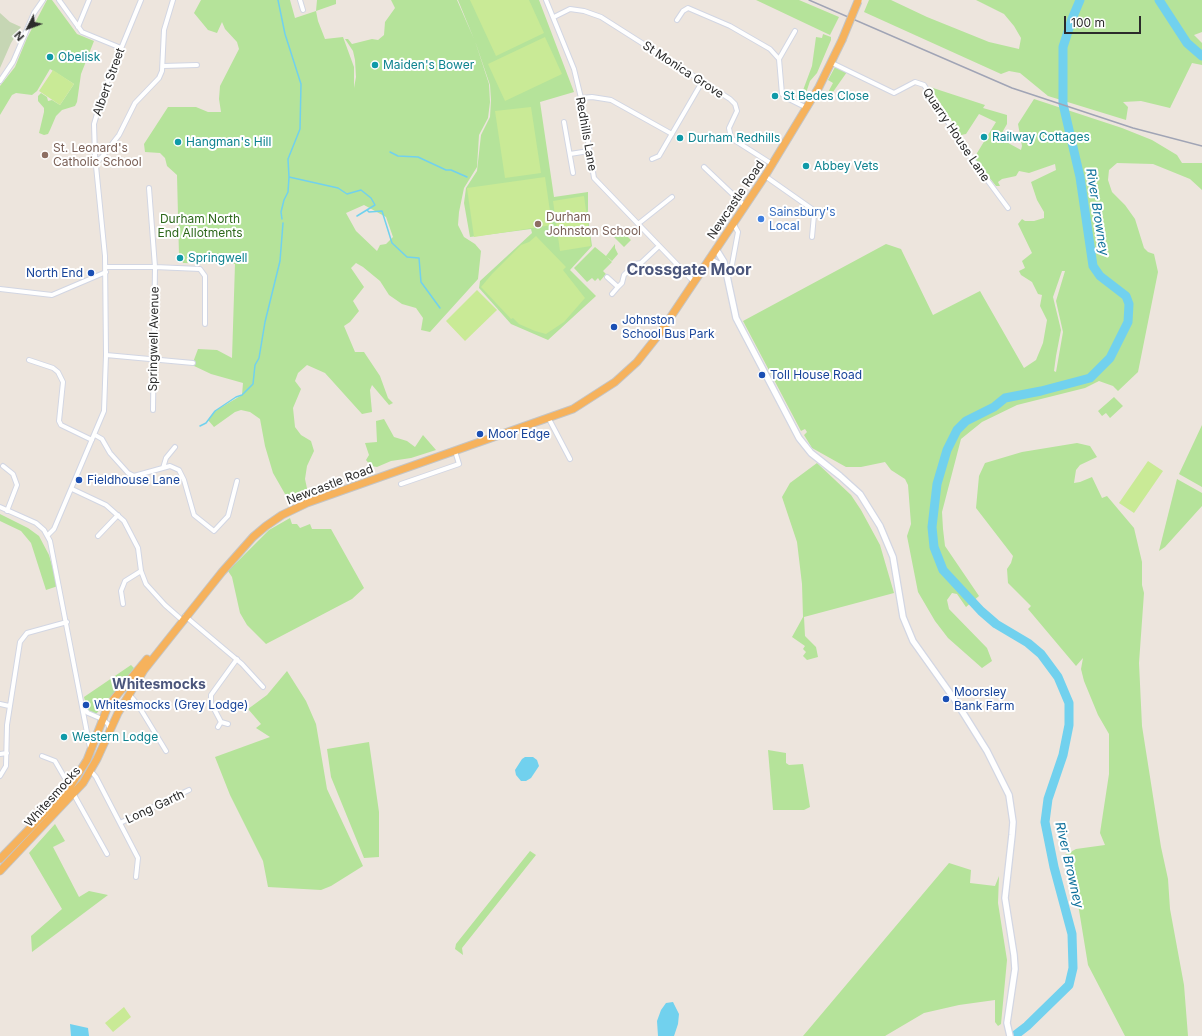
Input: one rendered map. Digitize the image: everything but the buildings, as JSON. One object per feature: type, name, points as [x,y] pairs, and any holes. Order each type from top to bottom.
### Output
[{"type":"highway","points":[[832,62],[858,0]]},
{"type":"highway","name":"Newcastle Road","points":[[224,569],[253,537],[282,515],[307,503],[549,419],[579,406],[626,373],[660,334],[765,176],[807,108],[832,62]]},
{"type":"highway","name":"Whitesmocks","points":[[0,859],[70,787],[87,760],[108,706],[124,685],[167,635],[182,620],[224,569]]},
{"type":"highway","name":"Whitesmocks","points":[[0,871],[74,794],[92,771],[110,730],[129,694],[144,670],[171,637],[182,620]]},
{"type":"street","points":[[0,81],[13,62],[34,13],[42,0]]},
{"type":"street","points":[[59,0],[82,32],[121,48]]},
{"type":"street","points":[[78,27],[89,0]]},
{"type":"street","name":"Albert Street","points":[[96,165],[94,143],[95,116],[141,0]]},
{"type":"street","points":[[48,535],[54,529],[104,411],[106,355],[106,269],[96,165],[119,135],[135,103],[159,78],[163,66],[164,30],[173,0]]},
{"type":"street","points":[[300,0],[303,10]]},
{"type":"street","name":"Redhills Lane","points":[[546,0],[574,69],[581,98],[594,178],[694,282]]},
{"type":"street","points":[[677,20],[683,11],[688,8],[730,26],[770,49],[779,59]]},
{"type":"street","name":"St Monica Grove","points":[[554,17],[570,10],[584,10],[600,17],[735,104],[737,111],[729,128],[731,138],[772,164]]},
{"type":"street","points":[[795,31],[779,59],[782,94],[807,108]]},
{"type":"street","name":"Quarry House Lane","points":[[832,62],[894,93],[915,82],[924,85],[971,158],[1008,208]]},
{"type":"street","points":[[163,66],[197,65]]},
{"type":"street","points":[[652,159],[659,156],[702,82]]},
{"type":"street","points":[[581,98],[592,97],[612,100],[672,134]]},
{"type":"street","points":[[564,122],[573,173]]},
{"type":"street","points":[[570,154],[589,151]]},
{"type":"street","points":[[704,167],[744,206]]},
{"type":"street","points":[[765,176],[812,209],[814,215],[812,237]]},
{"type":"street","name":"Springwell Avenue","points":[[149,188],[155,267],[153,410]]},
{"type":"street","points":[[638,224],[672,196]]},
{"type":"street","points":[[709,259],[725,270],[731,270],[738,232],[733,223]]},
{"type":"street","points":[[612,294],[622,283],[624,275],[635,264],[641,263],[659,246]]},
{"type":"street","points":[[716,249],[721,255],[736,318],[799,438],[811,453],[860,494],[880,526],[893,557],[904,617],[913,641],[955,700],[979,738],[1009,795],[1013,822],[1005,898],[1014,955],[1014,969],[1007,1026],[1010,1036]]},
{"type":"street","points":[[0,289],[57,294],[106,269],[155,267],[197,268],[203,272],[205,276],[205,324]]},
{"type":"street","points":[[607,277],[618,287]]},
{"type":"street","points":[[106,355],[193,363]]},
{"type":"street","points":[[29,360],[53,368],[58,372],[63,382],[61,425],[92,440]]},
{"type":"street","points":[[549,419],[570,459]]},
{"type":"street","points":[[95,435],[102,439],[110,453],[128,473],[134,476],[163,468],[175,467],[181,473],[194,515],[214,531],[228,516],[237,481]]},
{"type":"street","points":[[163,468],[166,458],[175,447]]},
{"type":"street","points":[[401,484],[459,464],[455,452]]},
{"type":"street","points":[[3,466],[13,474],[17,485],[7,510]]},
{"type":"street","points":[[72,489],[106,505],[118,515],[130,529],[135,540],[140,557],[141,571],[146,584],[152,593],[182,620],[237,659],[263,687]]},
{"type":"street","points":[[0,507],[36,523],[48,535],[67,622],[90,750]]},
{"type":"street","points":[[98,536],[118,515]]},
{"type":"street","points":[[123,604],[121,591],[125,581],[141,571]]},
{"type":"street","points":[[0,776],[6,766],[9,706],[20,642],[27,633],[34,630],[67,622]]},
{"type":"street","points":[[228,724],[221,722],[211,703],[211,695],[237,659]]},
{"type":"street","points":[[129,694],[138,705],[166,751]]},
{"type":"street","points":[[0,704],[9,706]]},
{"type":"street","points":[[83,708],[88,713],[102,719],[108,724],[110,730]]},
{"type":"street","points":[[218,727],[221,722]]},
{"type":"street","points":[[88,734],[98,742],[106,739]]},
{"type":"street","points":[[0,754],[7,753]]},
{"type":"street","points":[[42,756],[55,761],[107,854]]},
{"type":"street","name":"Long Garth","points":[[92,771],[138,858],[136,877]]},
{"type":"street","name":"Long Garth","points":[[120,823],[189,790]]},
{"type":"green space","points":[[47,0],[52,0],[77,34],[94,41],[81,74],[77,102],[75,106],[62,110],[56,116],[48,134],[44,135],[39,133],[44,108],[38,101],[38,96],[41,93],[47,97],[48,101],[52,100],[60,105],[74,84],[50,69],[37,91],[32,95],[16,93],[12,95],[0,115],[0,86],[15,67],[27,38]]},
{"type":"green space","name":"Durham North End Allotments","points":[[201,0],[290,0],[295,18],[316,11],[325,39],[343,37],[354,67],[354,88],[356,77],[355,60],[353,51],[345,39],[348,39],[352,44],[372,39],[378,40],[384,35],[385,22],[395,8],[391,0],[457,0],[474,39],[458,0],[539,0],[574,92],[540,102],[554,197],[588,192],[588,218],[592,246],[570,270],[596,296],[548,340],[511,324],[479,288],[480,281],[532,233],[531,229],[470,237],[464,203],[466,188],[477,171],[481,135],[490,117],[491,100],[490,85],[475,41],[489,84],[490,102],[488,118],[479,135],[477,167],[464,188],[458,225],[464,237],[475,244],[481,251],[478,279],[430,332],[421,330],[423,318],[416,308],[402,304],[389,295],[380,281],[363,267],[356,263],[351,268],[364,287],[353,301],[359,311],[350,322],[344,326],[355,352],[364,352],[380,376],[388,398],[393,403],[389,405],[372,385],[370,390],[372,412],[362,414],[325,373],[307,365],[298,373],[295,381],[301,389],[293,408],[295,427],[301,435],[311,441],[314,451],[307,466],[305,479],[308,493],[289,501],[273,473],[265,446],[260,419],[250,412],[241,410],[235,412],[214,427],[208,420],[215,411],[242,395],[243,383],[211,374],[192,365],[198,349],[217,350],[232,358],[235,264],[183,263],[183,256],[179,256],[177,175],[167,166],[165,158],[160,153],[145,152],[144,144],[168,107],[196,107],[208,112],[221,112],[219,99],[220,86],[239,49],[237,42],[225,29],[222,22],[217,33],[208,30],[194,13]],"holes":[[[364,205],[386,217],[393,237],[386,244],[380,245],[377,251],[356,231],[346,213]]]},
{"type":"green space","points":[[317,0],[336,0],[336,4],[316,11]]},
{"type":"green space","points":[[470,0],[529,0],[544,33],[496,56]]},
{"type":"green space","points":[[756,0],[799,0],[839,17],[830,35]]},
{"type":"green space","points":[[869,0],[891,0],[927,17],[989,42],[1019,49],[1021,38],[1014,26],[1004,14],[976,0],[1202,0],[1202,32],[1194,35],[1202,43],[1202,65],[1192,63],[1170,108],[1141,101],[1123,102],[1128,107],[1126,120],[1048,96],[1020,73],[1009,71],[1001,74],[864,12]]},
{"type":"green space","points":[[0,13],[10,22],[21,27],[11,43],[0,68]]},
{"type":"green space","points":[[823,34],[831,37],[831,40],[817,73],[810,81],[803,102],[799,101],[812,66],[816,37],[822,38]]},
{"type":"green space","points":[[545,37],[562,74],[505,101],[488,64]]},
{"type":"green space","points":[[835,67],[847,72],[828,99],[825,98],[833,83],[828,80]]},
{"type":"green space","points":[[53,70],[74,84],[60,105],[39,91]]},
{"type":"green space","points":[[930,87],[985,105],[983,108],[1007,115],[1007,124],[999,138],[1021,150],[1022,146],[1018,124],[1034,99],[1122,128],[1152,140],[1177,155],[1182,163],[1202,163],[1202,190],[1190,179],[1153,164],[1117,163],[1109,170],[1108,180],[1112,192],[1125,205],[1135,219],[1144,248],[1148,252],[1154,254],[1158,272],[1138,372],[1118,391],[1113,386],[1099,381],[1085,388],[1017,405],[982,422],[961,439],[942,512],[943,529],[945,546],[979,596],[966,607],[957,594],[952,593],[947,600],[949,609],[987,648],[992,661],[982,668],[948,638],[935,621],[918,592],[907,536],[911,524],[908,485],[905,479],[891,470],[885,462],[861,467],[846,467],[812,448],[804,435],[807,432],[805,429],[801,431],[743,321],[886,244],[901,249],[933,315],[980,291],[1024,368],[1036,360],[1043,343],[1047,320],[1040,306],[1042,295],[1038,294],[1032,282],[1021,275],[1019,271],[1025,268],[1022,261],[1032,253],[1018,224],[1022,219],[1025,221],[1034,221],[1044,218],[1044,212],[1037,200],[1031,182],[1056,170],[1055,164],[1029,173],[1019,171],[1016,176],[1002,179],[998,182],[1000,186],[996,186],[974,158],[996,122],[979,114],[966,134],[961,135]],"holes":[[[1062,271],[1065,271],[1056,301],[1063,332],[1056,372],[1054,371],[1061,330],[1053,297]]]},
{"type":"green space","points":[[531,107],[541,173],[505,178],[495,111]]},
{"type":"green space","points":[[545,177],[552,225],[474,237],[467,188]]},
{"type":"green space","points":[[584,196],[591,246],[560,251],[553,201]]},
{"type":"green space","points":[[618,227],[631,240],[624,247],[611,234]]},
{"type":"green space","points":[[536,236],[566,267],[563,270],[585,298],[564,322],[546,334],[519,324],[513,318],[511,319],[481,287],[521,245],[529,242]]},
{"type":"green space","points":[[615,244],[618,254],[612,261],[607,257],[612,262],[603,271],[606,274],[600,281],[598,278],[595,281],[592,278],[587,282],[574,268],[595,247],[606,256]]},
{"type":"green space","points":[[477,290],[497,310],[465,341],[446,321]]},
{"type":"green space","points":[[1114,397],[1123,406],[1110,418],[1106,413],[1102,416],[1098,411]]},
{"type":"green space","points":[[384,419],[394,437],[407,441],[415,447],[423,435],[436,450],[411,458],[391,461],[377,467],[371,466],[366,460],[369,455],[365,443],[377,442],[376,421]]},
{"type":"green space","points":[[1202,425],[1202,487],[1179,474]]},
{"type":"green space","points":[[1077,443],[1090,446],[1097,457],[1080,465],[1076,470],[1074,483],[1092,477],[1102,498],[1107,496],[1134,528],[1142,562],[1142,585],[1144,593],[1139,663],[1142,726],[1161,847],[1168,879],[1170,909],[1184,985],[1188,1036],[1125,1036],[1088,965],[1079,910],[1063,856],[1076,849],[1105,845],[1100,833],[1109,774],[1109,734],[1098,715],[1084,681],[1081,669],[1083,658],[1076,666],[1028,609],[1031,606],[1008,583],[1007,569],[1013,556],[976,508],[979,476],[985,463],[1022,452]]},
{"type":"green space","points":[[1148,461],[1163,471],[1134,513],[1119,503]]},
{"type":"green space","points":[[817,463],[851,495],[861,510],[880,545],[894,593],[804,617],[805,636],[816,647],[818,657],[807,660],[803,656],[806,652],[803,649],[805,646],[792,637],[803,617],[802,584],[797,542],[782,497],[790,483]]},
{"type":"green space","points":[[1177,479],[1202,493],[1202,506],[1165,547],[1159,551]]},
{"type":"green space","points":[[0,514],[28,528],[39,536],[49,555],[58,586],[46,590],[31,543],[21,531],[0,521]]},
{"type":"green space","points":[[290,518],[292,524],[297,524],[300,528],[310,524],[312,529],[331,529],[364,588],[352,599],[266,644],[247,625],[240,613],[232,577],[228,571],[269,530]]},
{"type":"green space","points":[[131,665],[134,668],[115,692],[96,714],[90,713],[87,709],[84,697]]},
{"type":"green space","points":[[287,671],[306,701],[316,724],[327,789],[363,866],[331,886],[321,890],[268,887],[263,861],[230,795],[215,757],[270,737],[256,728],[261,724],[248,709],[267,695]]},
{"type":"green space","points":[[369,742],[379,812],[379,857],[364,858],[331,777],[327,749]]},
{"type":"green space","points":[[768,750],[786,753],[786,763],[789,765],[803,764],[810,807],[804,810],[773,810]]},
{"type":"green space","points":[[55,824],[65,841],[53,847],[79,897],[89,891],[108,895],[32,952],[31,936],[62,909],[29,853]]},
{"type":"green space","points":[[530,851],[536,855],[462,948],[463,955],[455,949],[456,944]]},
{"type":"green space","points":[[949,863],[971,870],[970,883],[995,886],[999,876],[998,903],[1007,960],[1001,1024],[998,1026],[995,1022],[995,1000],[959,1005],[924,1013],[885,1036],[803,1036]]},
{"type":"green space","points":[[124,1007],[131,1017],[113,1032],[105,1023]]},
{"type":"water","points":[[525,757],[533,757],[537,760],[539,766],[531,778],[526,781],[521,781],[516,775],[515,770]]},
{"type":"water","points":[[673,1002],[679,1014],[678,1024],[674,1036],[658,1036],[657,1021],[661,1010],[666,1003]]},
{"type":"water","points":[[70,1024],[88,1028],[89,1036],[71,1036]]},
{"type":"waterway","points":[[278,0],[285,34],[301,84],[300,129],[288,159],[289,177],[338,188],[347,194],[361,190],[371,198],[375,205],[357,216]]},
{"type":"waterway","name":"River Browney","points":[[1014,1036],[1027,1026],[1069,985],[1073,968],[1072,934],[1054,867],[1045,822],[1048,799],[1063,755],[1069,725],[1069,703],[1058,677],[1041,654],[1028,643],[996,624],[981,611],[943,570],[934,547],[932,527],[937,484],[947,450],[957,430],[966,421],[994,407],[1005,398],[1041,391],[1090,378],[1110,358],[1128,322],[1129,304],[1126,296],[1100,276],[1093,266],[1080,177],[1063,104],[1063,47],[1080,0]]},
{"type":"waterway","name":"River Browney","points":[[1159,0],[1187,43],[1202,56]]},
{"type":"waterway","points":[[390,152],[398,156],[418,157],[446,170],[451,170],[467,177]]},
{"type":"waterway","points":[[282,219],[281,212],[288,192],[289,177]]},
{"type":"waterway","points":[[367,210],[369,212],[382,211],[392,243],[407,257],[419,258],[421,282],[440,308]]},
{"type":"waterway","points":[[200,426],[206,423],[215,411],[236,397],[242,395],[253,384],[255,365],[259,358],[265,322],[280,261],[283,223]]},
{"type":"railway","points":[[809,0],[1012,88],[1133,128],[1202,146]]},
{"type":"place","name":"Obelisk","points":[[50,57]]},
{"type":"place","name":"Maiden's Bower","points":[[375,65]]},
{"type":"place","name":"St Bedes Close","points":[[775,96]]},
{"type":"place","name":"Railway Cottages","points":[[984,137]]},
{"type":"place","name":"Durham Redhills","points":[[680,138]]},
{"type":"place","name":"Hangman's Hill","points":[[178,142]]},
{"type":"place","name":"St. Leonard's Catholic School","points":[[45,155]]},
{"type":"place","name":"Abbey Vets","points":[[806,166]]},
{"type":"place","name":"Sainsbury's Local","points":[[761,219]]},
{"type":"place","name":"Durham Johnston School","points":[[538,224]]},
{"type":"place","name":"Springwell","points":[[180,258]]},
{"type":"place","name":"North End","points":[[91,273]]},
{"type":"place","name":"Johnston School Bus Park","points":[[614,327]]},
{"type":"place","name":"Toll House Road","points":[[762,375]]},
{"type":"place","name":"Moor Edge","points":[[480,434]]},
{"type":"place","name":"Fieldhouse Lane","points":[[79,480]]},
{"type":"place","name":"Moorsley Bank Farm","points":[[946,699]]},
{"type":"place","name":"Whitesmocks (Grey Lodge)","points":[[86,705]]},
{"type":"place","name":"Western Lodge","points":[[64,737]]},
{"type":"district","name":"Crossgate Moor","points":[[689,270]]},
{"type":"district","name":"Whitesmocks","points":[[159,685]]}]
